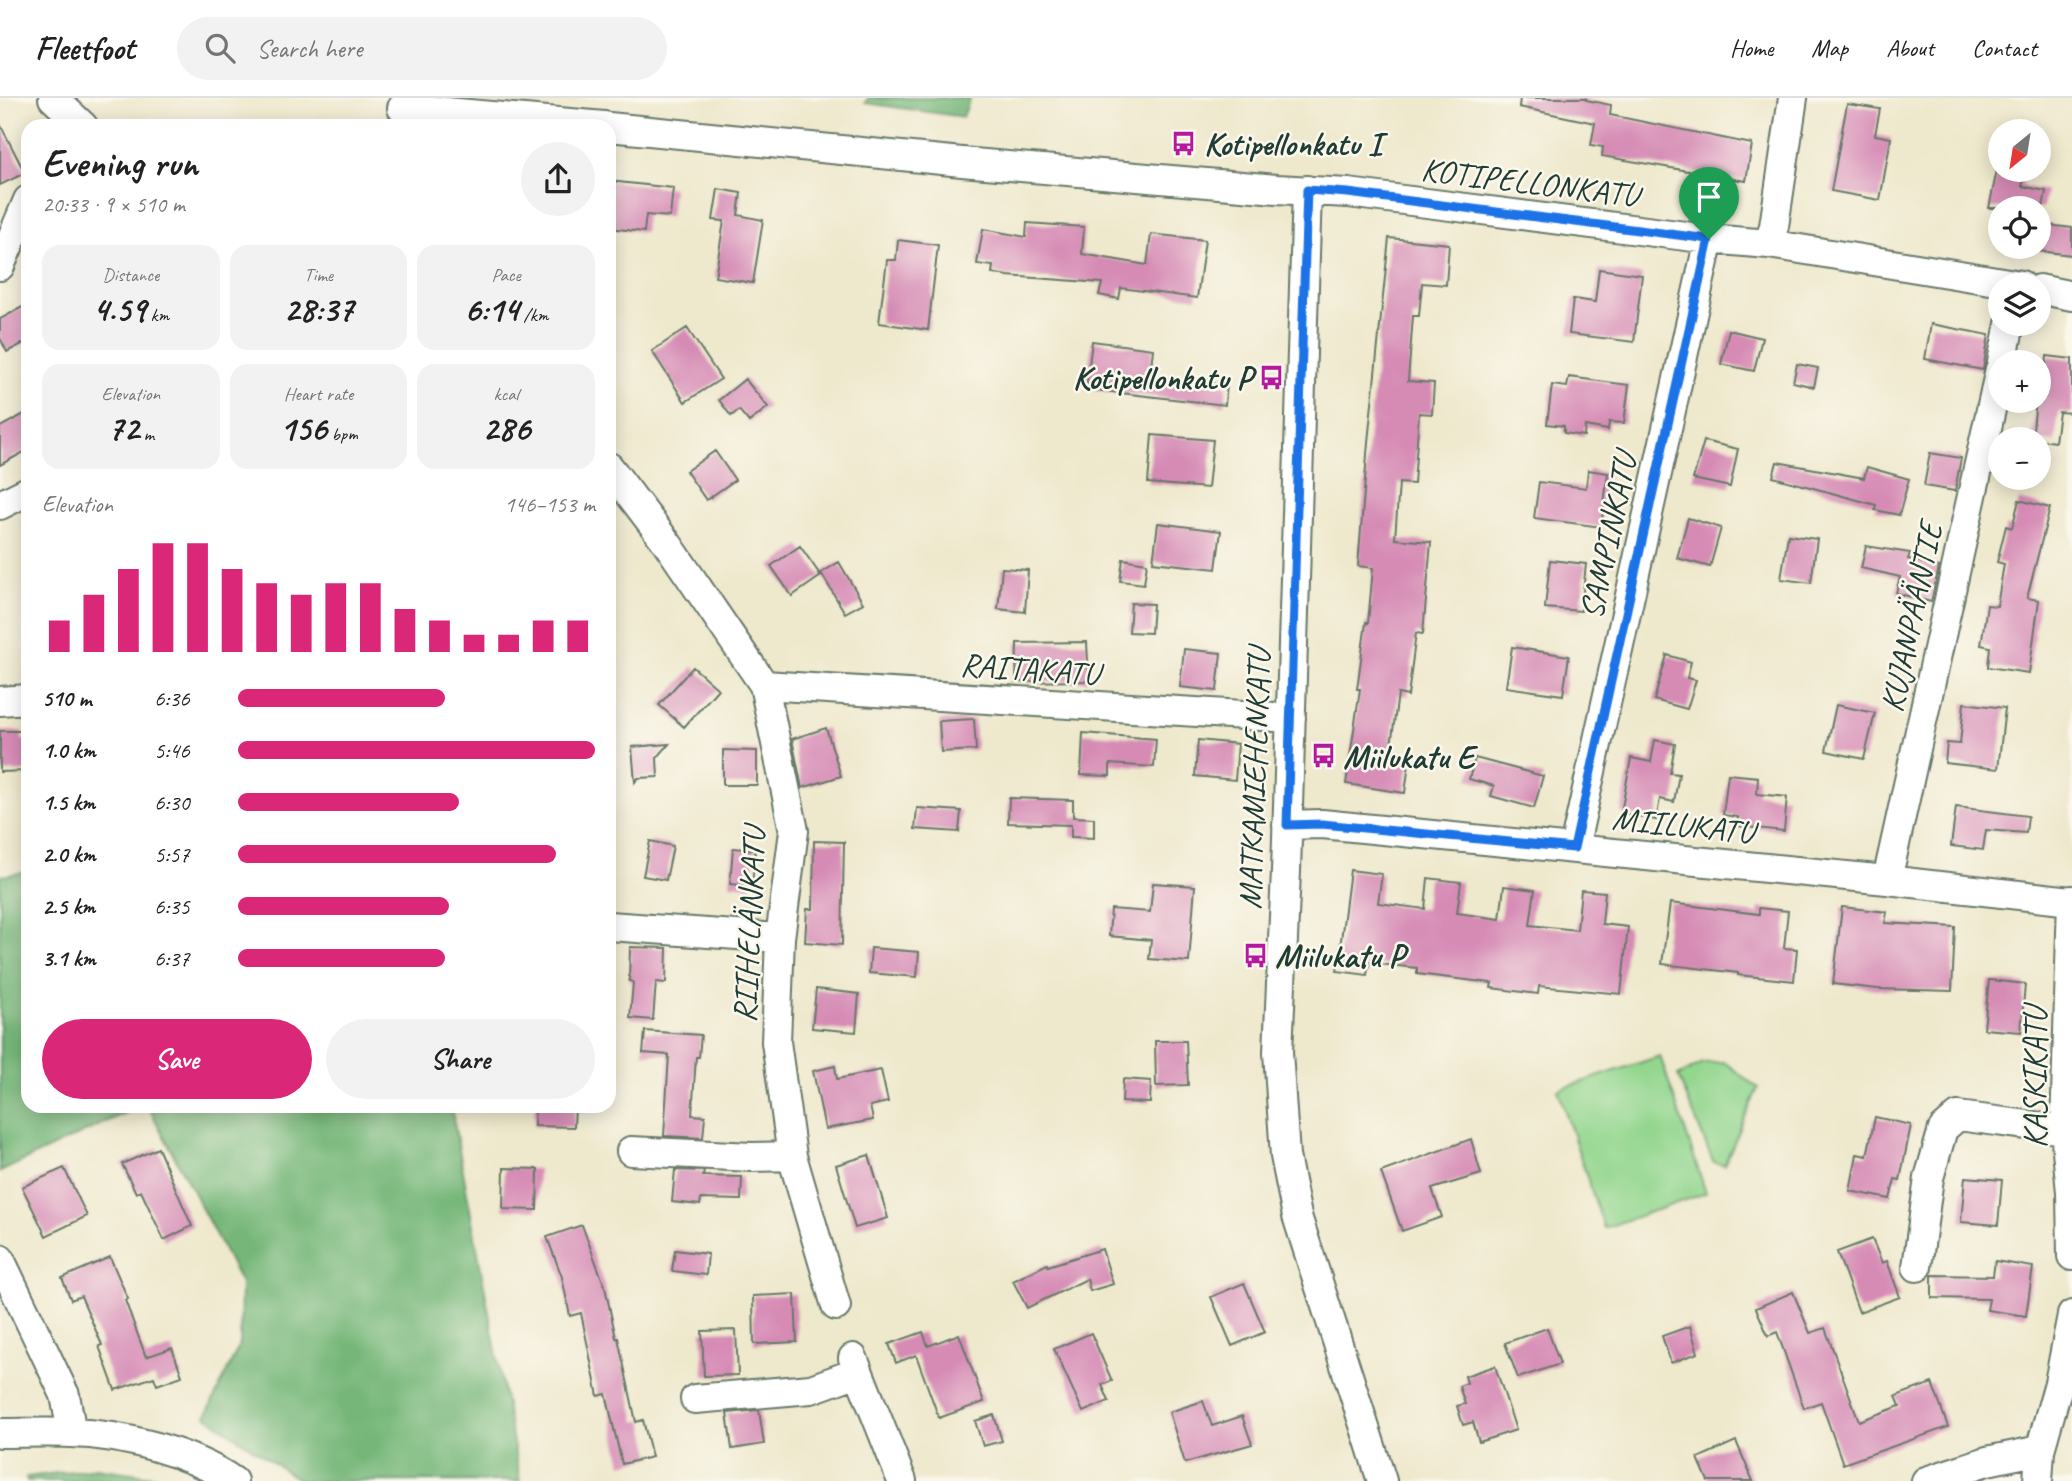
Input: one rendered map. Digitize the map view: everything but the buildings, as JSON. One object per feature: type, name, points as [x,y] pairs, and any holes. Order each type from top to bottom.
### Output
[{"type":"street","points":[[53,98],[76,119]]},
{"type":"street","points":[[1769,244],[1793,98]]},
{"type":"street","name":"KOTIPELLONKATU","points":[[409,108],[529,119]]},
{"type":"street","name":"KOTIPELLONKATU","points":[[616,127],[962,162],[1361,195],[1709,239],[1769,244],[1988,280]]},
{"type":"street","name":"MATKAMIEHENKATU","points":[[1307,190],[1278,1052],[1285,1156],[1297,1216],[1381,1481]]},
{"type":"street","points":[[0,265],[21,216]]},
{"type":"street","name":"SAMPINKATU","points":[[1574,848],[1709,239]]},
{"type":"street","points":[[2051,292],[2072,296]]},
{"type":"street","name":"KUJANPÄÄNTIE","points":[[1887,880],[1990,413]]},
{"type":"street","name":"RIIHELÄNKATU","points":[[616,476],[667,544],[764,685],[794,831],[780,939],[776,1042],[792,1156],[836,1306]]},
{"type":"street","points":[[0,505],[21,494]]},
{"type":"street","name":"RAITAKATU","points":[[764,685],[1291,718]]},
{"type":"street","points":[[0,701],[21,700]]},
{"type":"street","name":"MIILUKATU","points":[[1287,825],[1322,824],[1574,848],[2072,901]]},
{"type":"street","name":"KASKIKATU","points":[[2072,901],[2065,1129],[2071,1192],[2072,1256]]},
{"type":"street","points":[[616,927],[780,939]]},
{"type":"street","points":[[1917,1267],[1929,1178],[1943,1129],[1958,1116],[2065,1129]]},
{"type":"street","points":[[631,1151],[752,1157],[792,1156]]},
{"type":"street","points":[[0,1259],[65,1395],[72,1433]]},
{"type":"street","points":[[2038,1481],[2040,1450],[2059,1383],[2072,1315]]},
{"type":"street","points":[[695,1399],[811,1389],[856,1365],[902,1481]]},
{"type":"street","points":[[0,1433],[72,1433],[126,1440],[177,1454],[233,1481]]},
{"type":"street","points":[[1927,1481],[1987,1461],[2040,1450]]},
{"type":"green space","points":[[868,98],[970,98],[963,117],[865,103]]},
{"type":"green space","points":[[21,873],[21,1113],[125,1113],[0,1172],[0,876]]},
{"type":"green space","points":[[1660,1056],[1706,1193],[1604,1228],[1558,1090]]},
{"type":"green space","points":[[1724,1062],[1758,1088],[1724,1165],[1713,1162],[1678,1076],[1703,1063]]},
{"type":"green space","points":[[152,1113],[452,1113],[520,1481],[300,1481],[206,1416],[240,1344],[241,1283]]},
{"type":"green space","points":[[96,1468],[159,1477],[167,1481],[27,1481],[26,1477]]},
{"type":"place","name":"Kotipellonkatu I","points":[[1184,143]]},
{"type":"place","name":"Kotipellonkatu P","points":[[1272,377]]},
{"type":"place","name":"Miilukatu E","points":[[1323,756]]},
{"type":"place","name":"Miilukatu P","points":[[1255,955]]},
{"type":"route","points":[[1307,190],[1709,239],[1574,848],[1322,824],[1287,825],[1307,190]]}]
